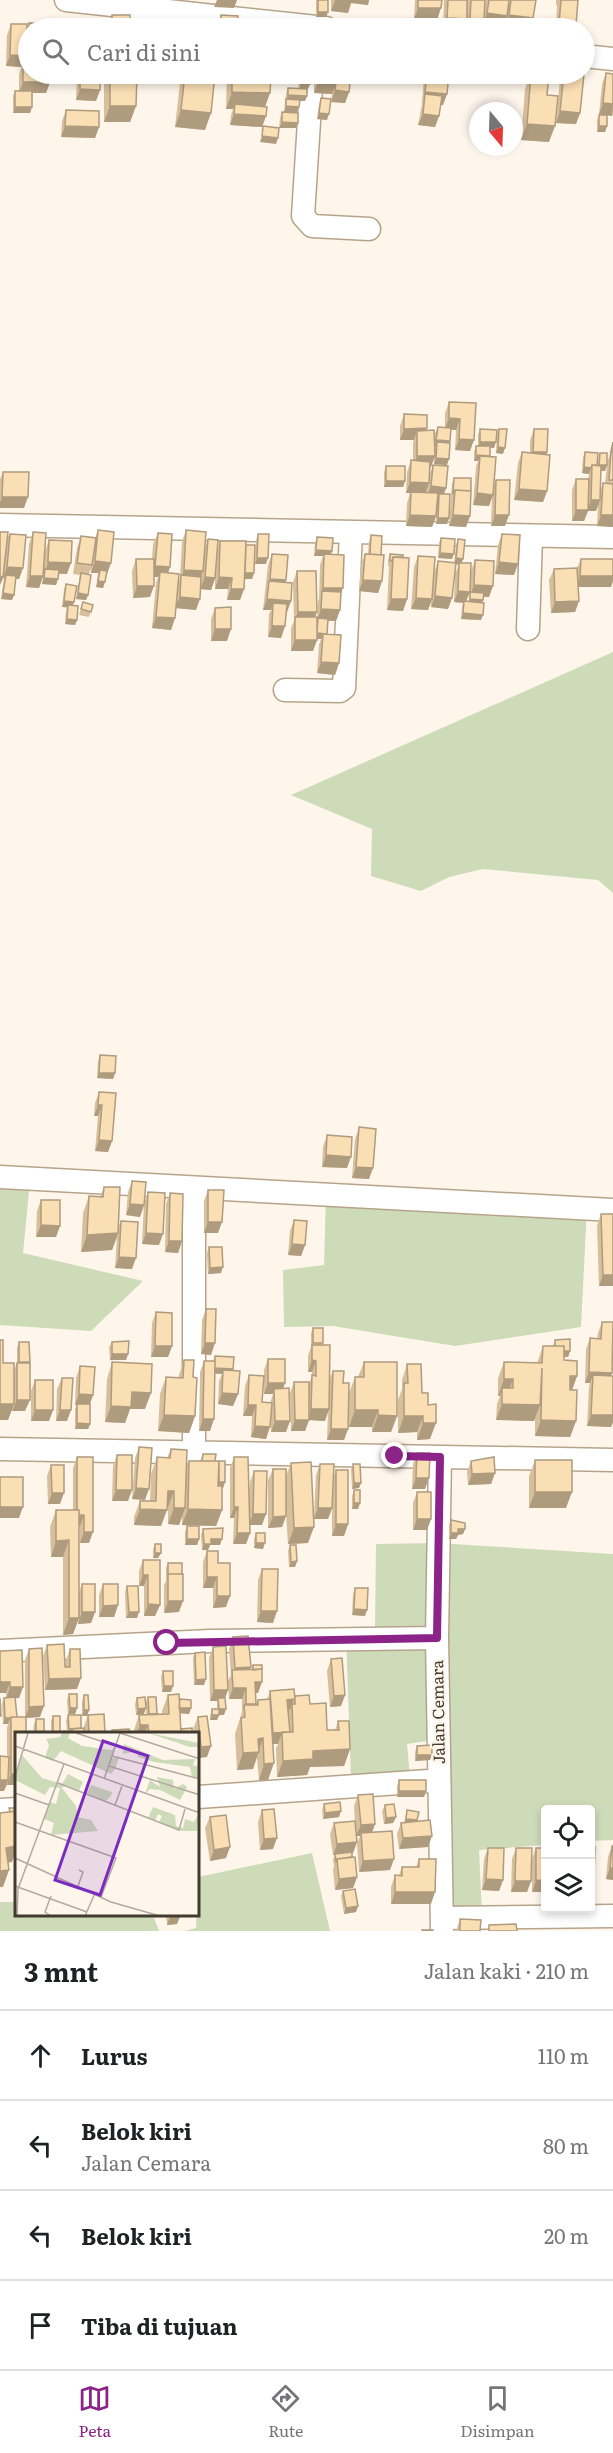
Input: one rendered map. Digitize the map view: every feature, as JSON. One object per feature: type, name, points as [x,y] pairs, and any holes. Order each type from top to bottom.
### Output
[{"type":"street","points":[[70,0],[230,18]]},
{"type":"street","points":[[595,57],[613,59]]},
{"type":"street","points":[[311,84],[303,216],[312,226],[369,230]]},
{"type":"street","points":[[0,525],[613,537]]},
{"type":"street","points":[[285,690],[340,691],[344,688],[351,532]]},
{"type":"street","points":[[528,628],[531,536]]},
{"type":"street","points":[[0,1176],[194,1189],[613,1210]]},
{"type":"street","points":[[194,1189],[194,1452]]},
{"type":"street","points":[[0,1449],[613,1460]]},
{"type":"street","name":"Jalan Cemara","points":[[440,1457],[437,1638],[442,1924]]},
{"type":"street","points":[[0,1651],[210,1641],[437,1638]]},
{"type":"street","points":[[200,1797],[439,1780]]},
{"type":"street","points":[[0,1810],[15,1809]]},
{"type":"street","points":[[442,1924],[613,1916]]},
{"type":"green space","points":[[613,652],[613,893],[598,880],[483,869],[449,877],[421,891],[371,876],[372,829],[291,795]]},
{"type":"green space","points":[[0,1178],[30,1181],[23,1253],[143,1281],[91,1331],[0,1325]]},
{"type":"green space","points":[[326,1195],[587,1207],[581,1327],[455,1346],[333,1326],[284,1327],[283,1270],[324,1265]]},
{"type":"green space","points":[[437,1543],[613,1554],[613,1840],[595,1841],[595,1805],[541,1805],[541,1845],[479,1850],[482,1914],[448,1915],[444,1632],[375,1631],[376,1544]]},
{"type":"green space","points":[[346,1634],[439,1634],[440,1739],[407,1744],[410,1777],[351,1781]]},
{"type":"green space","points":[[312,1853],[330,1931],[184,1931],[196,1928],[196,1916],[200,1916],[200,1877]]},
{"type":"green space","points":[[0,1902],[15,1902],[15,1916],[153,1916],[159,1931],[0,1931]]},
{"type":"building","points":[[318,0],[328,0],[328,12],[318,12]]},
{"type":"building","points":[[418,0],[442,0],[441,8],[418,8]]},
{"type":"building","points":[[448,0],[467,0],[467,18],[447,18]]},
{"type":"building","points":[[471,0],[485,0],[484,18],[470,18]]},
{"type":"building","points":[[489,0],[509,0],[507,16],[487,13]]},
{"type":"building","points":[[511,0],[536,0],[533,18],[509,15]]},
{"type":"building","points":[[561,0],[578,0],[577,18],[560,18]]},
{"type":"building","points":[[112,15],[130,15],[130,18],[112,18]]},
{"type":"building","points":[[221,15],[238,16],[238,18],[221,18]]},
{"type":"building","points":[[11,24],[18,24],[18,56],[10,55]]},
{"type":"building","points":[[606,73],[613,74],[613,104],[603,103]]},
{"type":"building","points":[[80,84],[100,84],[100,90],[80,89]]},
{"type":"building","points":[[110,84],[137,84],[136,106],[110,106]]},
{"type":"building","points":[[184,84],[214,84],[211,113],[181,110]]},
{"type":"building","points":[[232,84],[270,84],[270,93],[232,92]]},
{"type":"building","points":[[336,84],[350,84],[349,92],[335,90]]},
{"type":"building","points":[[426,84],[448,84],[447,94],[425,92]]},
{"type":"building","points":[[530,84],[548,84],[547,95],[558,96],[555,126],[527,124]]},
{"type":"building","points":[[563,84],[583,84],[580,113],[560,111]]},
{"type":"building","points":[[288,88],[307,89],[307,96],[288,95]]},
{"type":"building","points":[[15,91],[32,91],[32,107],[15,107]]},
{"type":"building","points":[[425,94],[442,96],[439,116],[423,114]]},
{"type":"building","points":[[321,98],[331,99],[329,114],[319,113]]},
{"type":"building","points":[[286,99],[300,100],[299,107],[286,106]]},
{"type":"building","points":[[235,104],[267,107],[266,116],[234,114]]},
{"type":"building","points":[[66,110],[99,111],[99,127],[65,126]]},
{"type":"building","points":[[282,112],[298,113],[298,123],[282,122]]},
{"type":"building","points":[[599,115],[607,115],[607,126],[599,126]]},
{"type":"building","points":[[263,126],[279,128],[278,138],[262,136]]},
{"type":"building","points":[[449,402],[476,403],[474,440],[459,439],[460,419],[449,418]]},
{"type":"building","points":[[404,414],[427,415],[427,428],[404,429]]},
{"type":"building","points":[[438,427],[451,428],[450,441],[436,440]]},
{"type":"building","points":[[480,429],[497,430],[496,442],[480,442]]},
{"type":"building","points":[[499,429],[507,429],[505,448],[498,447]]},
{"type":"building","points":[[534,429],[548,429],[547,452],[533,452]]},
{"type":"building","points":[[434,430],[435,456],[417,456],[417,431]]},
{"type":"building","points":[[437,442],[450,443],[449,459],[436,458]]},
{"type":"building","points":[[476,446],[490,446],[490,456],[476,455]]},
{"type":"building","points":[[522,452],[550,455],[547,491],[519,489]]},
{"type":"building","points":[[585,452],[598,453],[597,465],[592,465],[591,468],[584,467]]},
{"type":"building","points":[[611,452],[613,452],[613,480],[609,480]]},
{"type":"building","points":[[600,453],[607,453],[607,465],[599,465]]},
{"type":"building","points":[[480,456],[496,457],[493,495],[477,493]]},
{"type":"building","points":[[411,460],[430,462],[429,483],[410,482]]},
{"type":"building","points":[[433,465],[448,466],[446,488],[431,486]]},
{"type":"building","points":[[592,465],[601,466],[600,500],[591,500]]},
{"type":"building","points":[[386,466],[405,466],[405,481],[386,481]]},
{"type":"building","points":[[3,472],[29,472],[28,497],[2,497]]},
{"type":"building","points":[[454,478],[471,478],[471,491],[455,490],[453,493]]},
{"type":"building","points":[[576,479],[589,479],[588,510],[576,510]]},
{"type":"building","points":[[496,480],[510,480],[509,515],[495,515]]},
{"type":"building","points":[[603,483],[613,484],[613,515],[601,515]]},
{"type":"building","points":[[455,490],[471,491],[470,516],[453,515]]},
{"type":"building","points":[[411,492],[438,493],[436,516],[410,515]]},
{"type":"building","points":[[439,494],[450,494],[449,518],[438,518]]},
{"type":"building","points":[[98,530],[114,532],[111,563],[95,561]]},
{"type":"building","points":[[186,530],[206,532],[203,571],[184,570]]},
{"type":"building","points":[[0,532],[8,532],[3,577],[0,577]]},
{"type":"building","points":[[33,532],[46,533],[43,576],[30,576]]},
{"type":"building","points":[[158,533],[172,534],[170,567],[155,566]]},
{"type":"building","points":[[10,534],[26,535],[23,568],[7,567]]},
{"type":"building","points":[[258,534],[269,534],[268,558],[257,558]]},
{"type":"building","points":[[502,534],[520,535],[518,564],[499,562]]},
{"type":"building","points":[[371,535],[382,536],[381,555],[370,554]]},
{"type":"building","points":[[81,536],[96,538],[92,565],[77,563]]},
{"type":"building","points":[[317,537],[333,538],[332,551],[316,550]]},
{"type":"building","points":[[441,538],[455,539],[454,554],[440,553]]},
{"type":"building","points":[[208,539],[218,540],[215,578],[205,577]]},
{"type":"building","points":[[458,539],[465,540],[463,559],[456,558]]},
{"type":"building","points":[[49,540],[72,541],[71,563],[48,562]]},
{"type":"building","points":[[220,541],[246,541],[244,589],[231,589],[232,578],[219,577]]},
{"type":"building","points":[[246,545],[255,545],[254,573],[245,573]]},
{"type":"building","points":[[272,554],[288,555],[286,580],[270,579]]},
{"type":"building","points":[[324,554],[344,555],[343,588],[323,588]]},
{"type":"building","points":[[365,554],[384,555],[382,581],[363,580]]},
{"type":"building","points":[[390,554],[403,555],[403,557],[393,557],[390,561]]},
{"type":"building","points":[[418,556],[435,557],[432,599],[416,598]]},
{"type":"building","points":[[393,557],[409,558],[407,599],[391,599]]},
{"type":"building","points":[[136,559],[154,559],[154,586],[137,586]]},
{"type":"building","points":[[581,559],[613,559],[613,576],[580,576]]},
{"type":"building","points":[[475,560],[494,561],[493,586],[474,585]]},
{"type":"building","points":[[438,561],[456,563],[452,598],[435,596]]},
{"type":"building","points":[[459,563],[471,563],[470,592],[458,591]]},
{"type":"building","points":[[577,568],[579,601],[555,602],[554,569]]},
{"type":"building","points":[[45,569],[59,570],[58,579],[44,578]]},
{"type":"building","points":[[100,570],[107,571],[105,582],[98,581]]},
{"type":"building","points":[[297,571],[316,571],[317,612],[298,612]]},
{"type":"building","points":[[160,572],[179,574],[175,618],[156,617]]},
{"type":"building","points":[[81,573],[91,575],[88,595],[78,593]]},
{"type":"building","points":[[6,575],[16,576],[14,595],[3,593]]},
{"type":"building","points":[[181,575],[201,577],[200,599],[180,597]]},
{"type":"building","points":[[269,581],[292,583],[291,601],[267,599]]},
{"type":"building","points":[[66,584],[77,586],[74,602],[64,601]]},
{"type":"building","points":[[322,591],[341,592],[340,610],[321,609]]},
{"type":"building","points":[[470,592],[484,593],[483,600],[470,599]]},
{"type":"building","points":[[464,601],[484,603],[483,615],[463,613]]},
{"type":"building","points":[[83,602],[93,605],[91,612],[81,609]]},
{"type":"building","points":[[273,603],[287,604],[285,626],[272,626]]},
{"type":"building","points":[[68,605],[78,606],[77,620],[67,619]]},
{"type":"building","points":[[231,607],[231,629],[215,629],[215,608]]},
{"type":"building","points":[[295,617],[317,617],[317,640],[295,640]]},
{"type":"building","points":[[318,618],[328,619],[327,634],[317,633]]},
{"type":"building","points":[[323,634],[341,635],[339,663],[321,662]]},
{"type":"building","points":[[100,1055],[116,1056],[115,1073],[99,1073]]},
{"type":"building","points":[[99,1092],[116,1093],[112,1141],[99,1140],[102,1105],[98,1105]]},
{"type":"building","points":[[359,1127],[376,1129],[373,1168],[356,1167]]},
{"type":"building","points":[[327,1135],[352,1137],[351,1157],[326,1155]]},
{"type":"building","points":[[132,1181],[146,1182],[144,1205],[130,1204]]},
{"type":"building","points":[[104,1187],[120,1187],[118,1233],[87,1235],[89,1196],[103,1197]]},
{"type":"building","points":[[208,1190],[224,1190],[222,1222],[208,1222]]},
{"type":"building","points":[[148,1192],[165,1193],[163,1234],[146,1233]]},
{"type":"building","points":[[170,1193],[183,1194],[182,1241],[169,1241]]},
{"type":"building","points":[[41,1200],[60,1200],[60,1226],[41,1225]]},
{"type":"building","points":[[601,1214],[613,1214],[613,1275],[603,1275]]},
{"type":"building","points":[[294,1220],[307,1221],[305,1245],[292,1244]]},
{"type":"building","points":[[121,1221],[138,1222],[136,1258],[119,1257]]},
{"type":"building","points":[[209,1247],[222,1247],[223,1267],[210,1268]]},
{"type":"building","points":[[206,1309],[216,1309],[215,1343],[205,1343]]},
{"type":"building","points":[[156,1312],[172,1313],[172,1346],[155,1346]]},
{"type":"building","points":[[602,1322],[613,1322],[612,1373],[589,1372],[590,1338],[601,1339]]},
{"type":"building","points":[[313,1328],[323,1328],[323,1343],[313,1343]]},
{"type":"building","points":[[570,1339],[570,1351],[564,1351],[564,1346],[555,1346],[555,1340]]},
{"type":"building","points":[[0,1340],[3,1340],[3,1363],[14,1363],[14,1404],[0,1404]]},
{"type":"building","points":[[129,1341],[128,1354],[112,1354],[112,1342]]},
{"type":"building","points":[[19,1342],[29,1342],[30,1362],[19,1362]]},
{"type":"building","points":[[312,1345],[330,1345],[329,1409],[311,1409],[312,1375],[316,1376],[316,1361],[312,1360]]},
{"type":"building","points":[[543,1346],[564,1346],[564,1360],[577,1361],[577,1376],[570,1376],[570,1390],[577,1390],[576,1421],[541,1420],[542,1368],[540,1405],[502,1404],[502,1388],[513,1388],[513,1379],[504,1379],[504,1362],[542,1363]]},
{"type":"building","points":[[215,1356],[234,1357],[233,1369],[215,1368]]},
{"type":"building","points":[[268,1359],[285,1359],[285,1383],[268,1383]]},
{"type":"building","points":[[184,1360],[194,1360],[193,1377],[197,1378],[195,1416],[164,1415],[166,1377],[183,1378]]},
{"type":"building","points":[[204,1361],[215,1361],[214,1419],[203,1419]]},
{"type":"building","points":[[112,1362],[152,1364],[151,1393],[132,1392],[131,1407],[111,1406]]},
{"type":"building","points":[[364,1362],[397,1362],[397,1416],[378,1415],[378,1410],[355,1410],[355,1377],[364,1377]]},
{"type":"building","points":[[17,1363],[30,1363],[30,1400],[17,1400]]},
{"type":"building","points":[[407,1364],[421,1364],[422,1393],[428,1393],[428,1405],[436,1404],[436,1423],[423,1423],[423,1416],[404,1416],[404,1383],[408,1383]]},
{"type":"building","points":[[80,1366],[95,1367],[93,1395],[79,1394]]},
{"type":"building","points":[[223,1370],[240,1371],[238,1394],[222,1393]]},
{"type":"building","points":[[333,1371],[344,1371],[343,1383],[349,1383],[348,1429],[331,1429]]},
{"type":"building","points":[[249,1375],[264,1376],[262,1402],[272,1403],[270,1427],[255,1426],[256,1405],[248,1405]]},
{"type":"building","points":[[593,1375],[613,1376],[613,1415],[591,1415]]},
{"type":"building","points":[[62,1378],[73,1378],[71,1410],[60,1410]]},
{"type":"building","points":[[35,1380],[53,1380],[53,1410],[35,1410]]},
{"type":"building","points":[[294,1382],[309,1382],[309,1420],[295,1420]]},
{"type":"building","points":[[289,1388],[290,1421],[275,1421],[274,1389]]},
{"type":"building","points":[[77,1404],[90,1404],[90,1424],[77,1423]]},
{"type":"building","points":[[139,1447],[152,1448],[149,1489],[136,1488]]},
{"type":"building","points":[[171,1449],[187,1450],[185,1508],[174,1508],[174,1491],[168,1491],[167,1510],[140,1509],[140,1501],[156,1501],[157,1457],[170,1458]]},
{"type":"building","points":[[417,1453],[430,1453],[429,1478],[416,1478]]},
{"type":"building","points":[[203,1454],[216,1454],[215,1461],[202,1461]]},
{"type":"building","points":[[117,1455],[132,1455],[132,1490],[116,1490]]},
{"type":"building","points":[[77,1457],[93,1457],[93,1532],[84,1532],[84,1515],[79,1515],[79,1510],[77,1510]]},
{"type":"building","points":[[234,1457],[248,1457],[250,1533],[237,1533],[238,1507],[234,1507]]},
{"type":"building","points":[[494,1457],[495,1473],[472,1474],[471,1461]]},
{"type":"building","points":[[535,1460],[572,1460],[572,1492],[535,1492]]},
{"type":"building","points":[[189,1461],[219,1461],[218,1486],[222,1486],[222,1510],[188,1509]]},
{"type":"building","points":[[219,1461],[225,1461],[225,1482],[219,1482]]},
{"type":"building","points":[[311,1462],[314,1527],[294,1528],[291,1463]]},
{"type":"building","points":[[320,1464],[334,1464],[332,1508],[318,1508]]},
{"type":"building","points":[[353,1464],[360,1464],[361,1483],[354,1483]]},
{"type":"building","points":[[51,1465],[64,1465],[64,1493],[52,1493]]},
{"type":"building","points":[[273,1469],[286,1469],[286,1516],[273,1517]]},
{"type":"building","points":[[336,1470],[348,1470],[348,1524],[336,1524]]},
{"type":"building","points":[[254,1471],[267,1471],[266,1514],[253,1514]]},
{"type":"building","points":[[0,1477],[23,1477],[23,1507],[0,1507]]},
{"type":"building","points":[[354,1490],[360,1490],[360,1503],[354,1503]]},
{"type":"building","points":[[417,1492],[431,1492],[431,1519],[417,1519]]},
{"type":"building","points":[[56,1510],[79,1510],[79,1618],[69,1618],[69,1540],[56,1541]]},
{"type":"building","points":[[451,1520],[465,1523],[465,1529],[458,1529],[458,1533],[451,1533]]},
{"type":"building","points":[[187,1526],[199,1526],[199,1539],[187,1539]]},
{"type":"building","points":[[223,1528],[222,1539],[211,1539],[211,1544],[204,1544],[203,1529]]},
{"type":"building","points":[[256,1533],[265,1533],[265,1543],[256,1543]]},
{"type":"building","points":[[155,1544],[161,1544],[161,1553],[155,1553]]},
{"type":"building","points":[[290,1545],[296,1545],[297,1561],[291,1562]]},
{"type":"building","points":[[207,1551],[218,1551],[218,1563],[230,1563],[230,1596],[217,1596],[217,1577],[207,1577]]},
{"type":"building","points":[[143,1560],[160,1560],[160,1605],[148,1604],[148,1575],[143,1575]]},
{"type":"building","points":[[168,1563],[182,1563],[182,1574],[168,1574]]},
{"type":"building","points":[[262,1569],[278,1569],[277,1611],[261,1611]]},
{"type":"building","points":[[168,1574],[183,1574],[183,1601],[168,1601]]},
{"type":"building","points":[[82,1584],[95,1584],[95,1612],[82,1612]]},
{"type":"building","points":[[103,1584],[118,1584],[118,1605],[103,1606]]},
{"type":"building","points":[[127,1586],[138,1586],[139,1612],[129,1612]]},
{"type":"building","points":[[355,1588],[368,1588],[367,1610],[354,1609]]},
{"type":"building","points":[[248,1636],[251,1667],[235,1668],[233,1637]]},
{"type":"building","points":[[64,1644],[65,1667],[70,1667],[70,1649],[80,1649],[81,1678],[49,1679],[47,1645]]},
{"type":"building","points":[[226,1646],[228,1690],[214,1690],[213,1647]]},
{"type":"building","points":[[42,1648],[44,1706],[29,1707],[29,1649]]},
{"type":"building","points":[[22,1650],[23,1687],[10,1687],[10,1682],[0,1682],[0,1651]]},
{"type":"building","points":[[205,1652],[206,1679],[196,1680],[195,1653]]},
{"type":"building","points":[[342,1658],[345,1695],[334,1696],[331,1659]]},
{"type":"building","points":[[253,1665],[262,1665],[262,1669],[253,1670]]},
{"type":"building","points":[[262,1669],[262,1682],[255,1682],[256,1704],[246,1704],[246,1688],[233,1688],[232,1670]]},
{"type":"building","points":[[163,1671],[173,1671],[173,1686],[164,1686]]},
{"type":"building","points":[[294,1689],[295,1699],[287,1700],[290,1732],[273,1733],[270,1691]]},
{"type":"building","points":[[69,1694],[77,1694],[77,1708],[70,1708]]},
{"type":"building","points":[[179,1694],[181,1732],[149,1732],[148,1725],[140,1725],[139,1715],[169,1714],[168,1695]]},
{"type":"building","points":[[84,1695],[88,1695],[89,1710],[84,1710]]},
{"type":"building","points":[[309,1695],[310,1704],[326,1703],[327,1730],[339,1730],[338,1721],[349,1721],[350,1749],[313,1751],[313,1759],[283,1761],[282,1732],[293,1732],[292,1704],[295,1704],[295,1696]]},
{"type":"building","points":[[15,1697],[17,1717],[5,1718],[4,1698]]},
{"type":"building","points":[[145,1697],[146,1708],[138,1709],[137,1698]]},
{"type":"building","points":[[148,1697],[156,1697],[157,1714],[149,1714]]},
{"type":"building","points":[[218,1698],[225,1698],[226,1709],[219,1709]]},
{"type":"building","points":[[180,1699],[191,1700],[191,1708],[179,1708]]},
{"type":"building","points":[[270,1699],[274,1763],[264,1764],[263,1738],[258,1739],[259,1752],[243,1753],[241,1718],[245,1717],[244,1705],[258,1705],[258,1700]]},
{"type":"building","points":[[212,1709],[219,1709],[219,1715],[212,1715]]},
{"type":"building","points":[[104,1714],[105,1732],[89,1732],[88,1715]]},
{"type":"building","points":[[68,1715],[81,1715],[81,1728],[69,1729]]},
{"type":"building","points":[[53,1716],[60,1716],[60,1732],[53,1732]]},
{"type":"building","points":[[207,1716],[211,1746],[201,1747],[198,1717]]},
{"type":"building","points":[[11,1717],[26,1717],[26,1732],[15,1732],[15,1774],[11,1774]]},
{"type":"building","points":[[36,1719],[44,1719],[44,1732],[36,1732]]},
{"type":"building","points":[[84,1728],[84,1732],[72,1732],[72,1729]]},
{"type":"building","points":[[192,1728],[192,1732],[181,1732],[181,1729]]},
{"type":"building","points":[[129,1729],[130,1732],[112,1732],[112,1730]]},
{"type":"building","points":[[432,1745],[432,1755],[417,1755],[417,1746]]},
{"type":"building","points":[[0,1756],[9,1757],[8,1780],[0,1780]]},
{"type":"building","points":[[399,1780],[426,1780],[426,1791],[399,1791]]},
{"type":"building","points":[[373,1794],[375,1824],[361,1825],[358,1795]]},
{"type":"building","points":[[340,1802],[341,1811],[325,1813],[324,1804]]},
{"type":"building","points":[[394,1804],[396,1817],[386,1818],[385,1805]]},
{"type":"building","points":[[274,1809],[277,1838],[264,1839],[262,1810]]},
{"type":"building","points":[[407,1810],[419,1812],[417,1820],[406,1819]]},
{"type":"building","points":[[15,1811],[15,1846],[6,1848],[9,1870],[0,1871],[0,1813]]},
{"type":"building","points":[[226,1815],[230,1847],[214,1850],[210,1817]]},
{"type":"building","points":[[430,1820],[432,1836],[403,1838],[401,1823]]},
{"type":"building","points":[[355,1821],[357,1842],[337,1844],[334,1823]]},
{"type":"building","points":[[392,1831],[394,1859],[363,1861],[361,1833]]},
{"type":"building","points":[[612,1846],[613,1868],[610,1868]]},
{"type":"building","points":[[488,1848],[504,1848],[503,1880],[486,1879]]},
{"type":"building","points":[[516,1848],[532,1848],[531,1881],[515,1881]]},
{"type":"building","points":[[536,1848],[541,1848],[541,1880],[536,1880]]},
{"type":"building","points":[[352,1852],[352,1857],[336,1861],[335,1854]]},
{"type":"building","points":[[355,1857],[357,1877],[339,1879],[337,1859]]},
{"type":"building","points":[[419,1859],[436,1859],[435,1892],[395,1892],[395,1875],[402,1876],[402,1867],[419,1867]]},
{"type":"building","points":[[355,1889],[358,1906],[346,1908],[343,1891]]},
{"type":"building","points":[[460,1919],[481,1920],[480,1931],[460,1931]]},
{"type":"building","points":[[516,1924],[517,1931],[489,1931],[489,1925]]},
{"type":"route","points":[[167,1643],[437,1638],[440,1457],[395,1456]]}]
